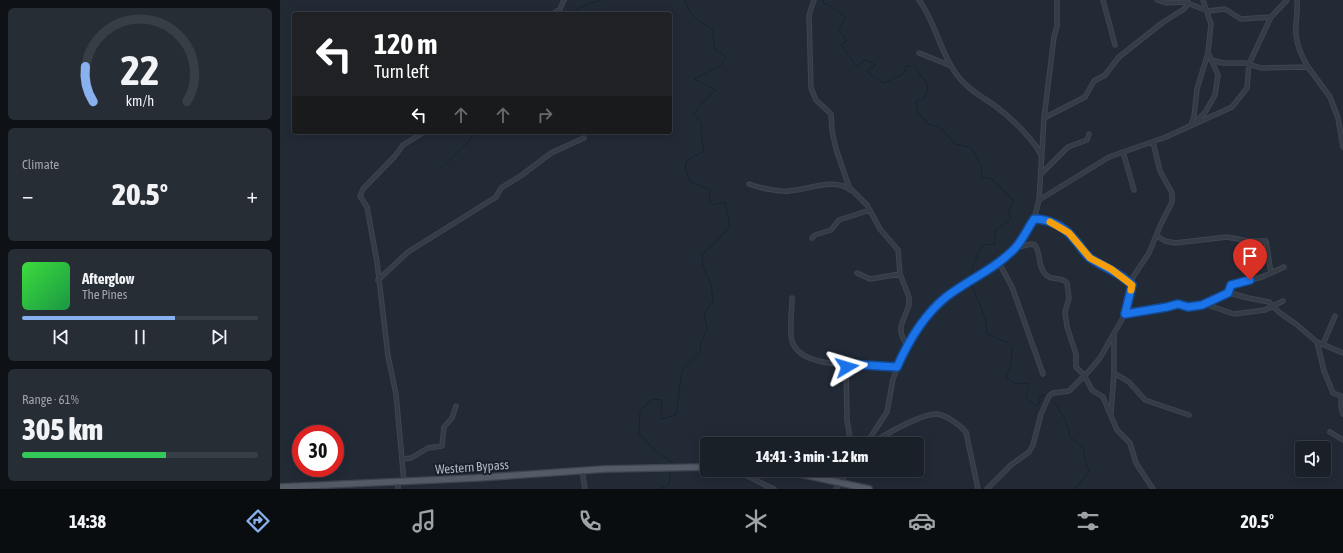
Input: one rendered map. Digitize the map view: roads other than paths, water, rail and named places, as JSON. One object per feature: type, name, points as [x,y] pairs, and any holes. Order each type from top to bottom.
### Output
[{"type":"main road","name":"Western Bypass","points":[[280,487],[401,482],[582,470],[666,467],[700,468]]},
{"type":"main road","points":[[812,477],[869,489]]},
{"type":"street","points":[[556,12],[560,9],[564,0]]},
{"type":"street","points":[[814,0],[809,15],[811,88],[816,100],[831,114],[832,130],[836,149],[851,190],[870,210],[880,229],[898,250],[900,274],[909,297],[909,305],[901,326],[901,333],[907,347]]},
{"type":"street","points":[[919,0],[929,16],[949,65],[967,86],[979,97],[995,106],[1028,136],[1037,147],[1042,158]]},
{"type":"street","points":[[871,437],[887,412],[897,367],[907,347],[925,321],[941,302],[1015,248],[1034,219],[1039,200],[1042,173],[1044,118],[1054,37],[1057,26],[1057,0]]},
{"type":"street","points":[[1103,0],[1115,45]]},
{"type":"street","points":[[1157,0],[1166,3],[1189,3],[1206,10],[1225,9],[1241,19],[1271,17]]},
{"type":"street","points":[[1191,125],[1194,116],[1199,82],[1208,52],[1211,29],[1203,0]]},
{"type":"street","points":[[1039,200],[1102,161],[1153,142],[1227,109],[1236,102],[1247,88],[1249,64],[1271,17],[1282,2],[1286,0]]},
{"type":"street","points":[[1297,0],[1298,16],[1296,36],[1298,45],[1308,67],[1330,97],[1338,118],[1343,147]]},
{"type":"street","points":[[1044,118],[1084,97],[1094,81],[1105,75],[1119,57],[1189,3]]},
{"type":"street","points":[[1196,122],[1206,112],[1215,95],[1218,75],[1208,52]]},
{"type":"street","points":[[918,53],[949,65]]},
{"type":"street","points":[[1211,60],[1223,63],[1249,64],[1261,68],[1308,67]]},
{"type":"street","points":[[398,489],[401,482],[403,459],[396,394],[388,356],[368,210],[361,199],[361,193],[403,145],[421,134]]},
{"type":"street","points":[[1042,173],[1068,147],[1087,140],[1089,134]]},
{"type":"street","points":[[378,280],[408,252],[496,197],[502,188],[551,153],[584,138]]},
{"type":"street","points":[[987,489],[1031,449],[1045,403],[1049,396],[1053,393],[1069,390],[1098,361],[1125,314],[1134,277],[1147,258],[1173,198],[1160,171],[1153,142]]},
{"type":"street","points":[[1123,152],[1134,190]]},
{"type":"street","points":[[749,184],[758,188],[786,192],[836,184],[851,190]]},
{"type":"street","points":[[812,238],[815,235],[831,230],[839,220],[870,210]]},
{"type":"street","points":[[1034,219],[1047,220],[1069,233],[1090,258],[1111,269],[1132,285]]},
{"type":"street","points":[[1157,236],[1165,241],[1175,243],[1215,240],[1227,237],[1248,241],[1266,241],[1271,273]]},
{"type":"street","points":[[1015,248],[1031,244],[1035,245],[1045,274],[1050,278],[1062,279],[1067,283],[1069,298],[1065,312],[1067,326],[1077,358],[1076,366],[1084,375],[1092,390],[1103,397],[1117,430],[1130,443],[1136,463],[1153,489]]},
{"type":"street","points":[[998,261],[1012,287],[1043,374]]},
{"type":"street","points":[[1228,293],[1231,285],[1271,273],[1284,267]]},
{"type":"street","points":[[857,273],[870,279],[900,274]]},
{"type":"street","points":[[1125,314],[1167,307],[1174,304],[1188,307],[1205,304],[1228,293],[1265,301],[1274,306],[1280,313],[1296,324],[1317,342],[1343,353]]},
{"type":"street","points":[[792,298],[791,337],[795,348],[807,358],[846,364],[897,367]]},
{"type":"street","points":[[1205,304],[1234,314],[1257,311],[1274,306],[1283,301]]},
{"type":"street","points":[[1323,344],[1335,316]]},
{"type":"street","points":[[1111,414],[1114,372],[1114,334]]},
{"type":"street","points":[[1317,342],[1324,371],[1333,393],[1341,396],[1341,407],[1343,414]]},
{"type":"street","points":[[846,364],[847,420],[850,437]]},
{"type":"street","points":[[1114,372],[1129,382],[1145,400],[1189,414]]},
{"type":"street","points":[[403,459],[411,458],[428,448],[442,446],[444,427],[452,418],[456,406]]},
{"type":"street","points":[[882,437],[891,431],[925,416],[935,414],[942,415],[966,432],[978,489]]},
{"type":"street","points":[[1330,432],[1343,440]]},
{"type":"street","points":[[582,470],[585,489]]},
{"type":"street","points":[[749,477],[767,488],[774,489]]},
{"type":"street","points":[[836,489],[844,477]]},
{"type":"waterway","points":[[574,12],[583,6],[601,0]]},
{"type":"waterway","points":[[672,464],[672,462],[654,450],[639,433],[640,411],[652,399],[662,400],[661,419],[676,415],[682,370],[700,352],[701,342],[707,329],[704,313],[713,301],[711,284],[703,267],[702,254],[716,242],[730,226],[725,202],[713,205],[709,202],[710,189],[690,182],[685,168],[687,160],[704,151],[701,134],[702,123],[693,115],[702,103],[716,90],[694,79],[721,65],[727,57],[715,50],[712,29],[699,21],[686,5],[685,0]]},
{"type":"waterway","points":[[823,0],[822,2],[832,7],[846,18],[838,29],[847,41],[841,45],[856,66],[865,60],[876,65],[869,69],[868,73],[884,83],[903,74],[907,66],[914,66],[928,85],[925,98],[916,102],[917,111],[928,124],[940,127],[955,144],[971,147],[981,167],[982,177],[992,179],[1012,199],[1014,203],[1008,211],[1011,219],[995,230],[995,244],[982,245],[973,265],[971,278]]},
{"type":"waterway","points":[[440,169],[470,140],[473,134]]},
{"type":"waterway","points":[[971,283],[985,318],[987,334],[1008,343],[1012,347],[1011,365],[1006,374],[1007,378],[1015,383],[1029,384],[1026,394],[1028,400],[1036,406],[1039,404],[1040,397],[1042,395],[1048,396]]},
{"type":"waterway","points":[[1050,398],[1063,416],[1068,426],[1070,437],[1083,448],[1089,472],[1075,489]]},
{"type":"waterway","points":[[660,489],[669,484],[671,470]]}]
